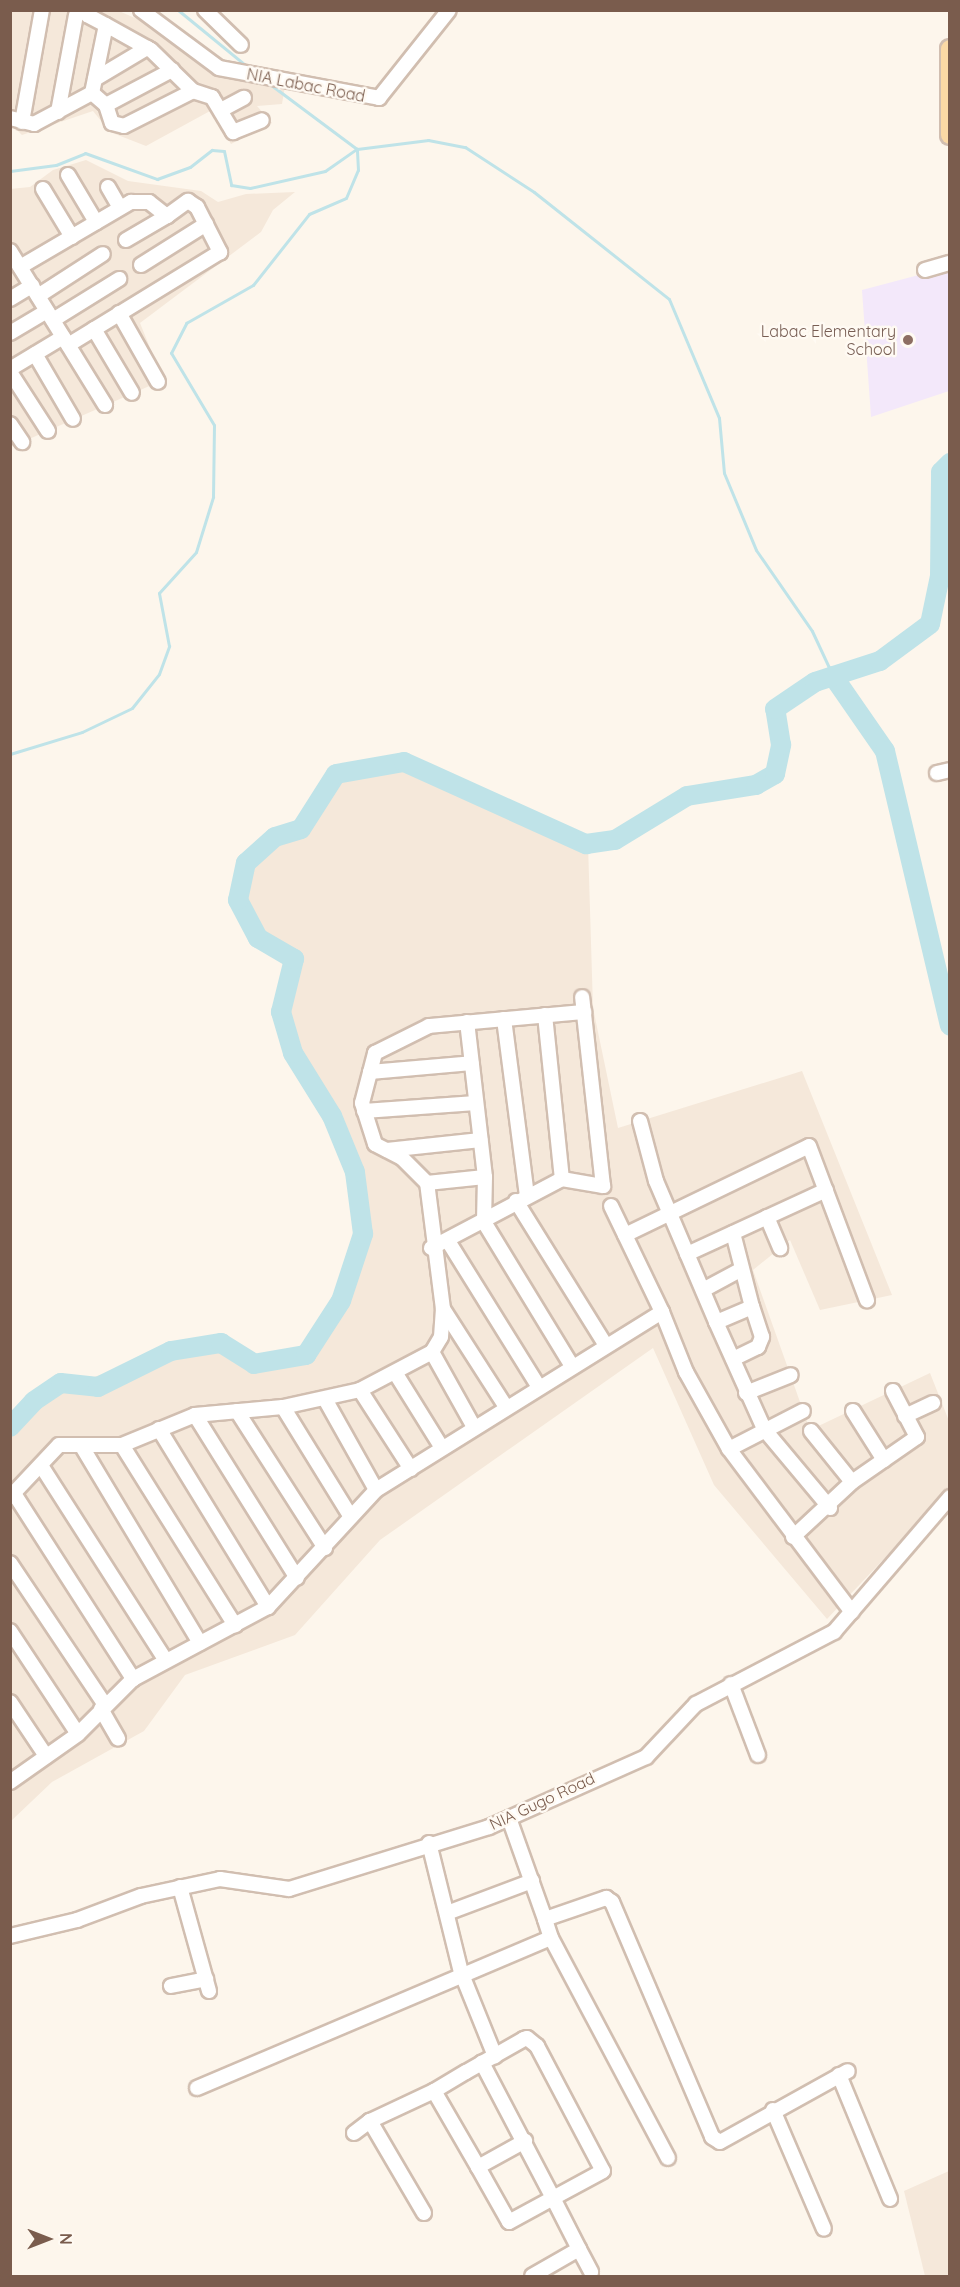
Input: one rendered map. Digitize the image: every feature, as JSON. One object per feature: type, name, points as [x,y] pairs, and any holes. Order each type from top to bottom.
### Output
[{"type":"main road","points":[[950,49],[950,135]]},
{"type":"street","points":[[42,10],[16,120],[34,124],[58,112],[147,48]]},
{"type":"street","name":"NIA Labac Road","points":[[141,10],[219,68],[379,98],[449,10]]},
{"type":"street","points":[[206,10],[241,45]]},
{"type":"street","points":[[58,112],[81,15],[147,48],[193,91]]},
{"type":"street","points":[[105,25],[94,86],[112,123],[124,126],[193,91],[204,91],[221,110],[233,132],[262,120]]},
{"type":"street","points":[[105,105],[172,70]]},
{"type":"street","points":[[221,110],[243,98]]},
{"type":"street","points":[[68,175],[96,222]]},
{"type":"street","points":[[108,187],[120,208]]},
{"type":"street","points":[[43,189],[72,237]]},
{"type":"street","points":[[48,431],[10,371],[35,354],[94,329],[220,252],[206,224],[188,201],[126,240]]},
{"type":"street","points":[[105,405],[15,261],[72,237],[120,208],[149,202],[167,216]]},
{"type":"street","points":[[141,265],[206,224]]},
{"type":"street","points":[[10,299],[35,291],[103,254]]},
{"type":"street","points":[[925,270],[950,262]]},
{"type":"street","points":[[10,333],[118,279]]},
{"type":"street","points":[[119,313],[158,382]]},
{"type":"street","points":[[94,329],[132,393]]},
{"type":"street","points":[[35,354],[73,419]]},
{"type":"street","points":[[10,424],[22,442]]},
{"type":"street","points":[[432,1248],[484,1222],[521,1198],[562,1179],[603,1186],[582,997]]},
{"type":"street","points":[[484,1177],[427,1183],[375,1143],[364,1111],[375,1053],[429,1026],[584,1012]]},
{"type":"street","points":[[545,1015],[562,1179]]},
{"type":"street","points":[[504,1019],[521,1198],[605,1344]]},
{"type":"street","points":[[467,1022],[484,1177],[484,1222],[572,1366]]},
{"type":"street","points":[[370,1072],[471,1063]]},
{"type":"street","points":[[364,1111],[476,1103]]},
{"type":"street","points":[[640,1121],[671,1216],[764,1429],[830,1508]]},
{"type":"street","points":[[386,1150],[480,1140]]},
{"type":"street","points":[[625,1236],[671,1216],[810,1146],[867,1300]]},
{"type":"street","points":[[133,1679],[13,1496],[42,1467],[59,1445],[122,1445],[195,1415],[283,1407],[325,1399],[360,1390],[396,1374],[432,1352],[441,1337],[443,1309],[432,1248],[427,1183]]},
{"type":"street","points":[[687,1254],[826,1190]]},
{"type":"street","points":[[611,1206],[662,1312],[686,1372],[729,1449],[793,1537],[852,1612]]},
{"type":"street","points":[[767,1217],[780,1248]]},
{"type":"street","points":[[733,1233],[762,1337],[759,1347],[733,1359]]},
{"type":"street","points":[[448,1241],[539,1387]]},
{"type":"street","points":[[703,1290],[742,1269]]},
{"type":"street","points":[[716,1322],[752,1307]]},
{"type":"street","points":[[443,1309],[506,1407]]},
{"type":"street","points":[[12,1778],[78,1734],[133,1679],[165,1659],[268,1607],[325,1548],[376,1490],[605,1344],[662,1312]]},
{"type":"street","points":[[432,1352],[474,1427]]},
{"type":"street","points":[[396,1374],[442,1448]]},
{"type":"street","points":[[747,1393],[790,1375]]},
{"type":"street","points":[[360,1390],[411,1469]]},
{"type":"street","points":[[793,1537],[830,1508],[852,1482],[916,1437],[893,1391]]},
{"type":"street","points":[[325,1399],[376,1490]]},
{"type":"street","points":[[904,1416],[933,1403]]},
{"type":"street","points":[[283,1407],[351,1517]]},
{"type":"street","points":[[237,1411],[325,1548]]},
{"type":"street","points":[[729,1449],[764,1429],[803,1411]]},
{"type":"street","points":[[853,1411],[884,1460]]},
{"type":"street","points":[[195,1415],[297,1578]]},
{"type":"street","points":[[159,1429],[268,1607]]},
{"type":"street","points":[[811,1431],[852,1482]]},
{"type":"street","points":[[81,1445],[200,1643]]},
{"type":"street","points":[[122,1445],[235,1625]]},
{"type":"street","points":[[42,1467],[165,1659]]},
{"type":"street","name":"NIA Gugo Road","points":[[10,1936],[180,1887],[219,1879],[290,1888],[509,1818],[646,1757],[684,1712],[731,1684],[825,1639],[852,1612],[950,1497]]},
{"type":"street","points":[[10,1563],[103,1707],[118,1739]]},
{"type":"street","points":[[10,1631],[78,1734]]},
{"type":"street","points":[[731,1684],[758,1755]]},
{"type":"street","points":[[10,1702],[46,1756]]},
{"type":"street","points":[[509,1818],[551,1938],[668,2158]]},
{"type":"street","points":[[429,1843],[461,1972],[489,2059],[525,2141],[591,2272]]},
{"type":"street","points":[[447,1913],[532,1881]]},
{"type":"street","points":[[171,1986],[208,1985],[180,1887]]},
{"type":"street","points":[[545,1918],[606,1898],[612,1902],[712,2137],[729,2141],[773,2110],[844,2073],[890,2199]]},
{"type":"street","points":[[197,2088],[461,1972],[551,1938]]},
{"type":"street","points":[[354,2133],[370,2121],[434,2091],[489,2059],[532,2039],[602,2165],[600,2173],[510,2223],[434,2091]]},
{"type":"street","points":[[773,2110],[824,2229]]},
{"type":"street","points":[[370,2121],[424,2213]]},
{"type":"street","points":[[478,2167],[525,2141]]},
{"type":"street","points":[[532,2277],[579,2249]]},
{"type":"shaded area","points":[[10,11],[119,11],[171,34],[196,61],[220,76],[285,86],[282,104],[257,106],[272,123],[231,144],[210,111],[146,146],[110,132],[93,111],[22,135],[11,124]]},
{"type":"shaded area","points":[[86,160],[128,181],[201,191],[218,202],[246,194],[295,192],[273,210],[261,232],[140,323],[163,380],[11,447],[10,189],[30,187],[53,170]]},
{"type":"shaded area","name":"Labac Elementary School","points":[[949,267],[949,391],[871,417],[862,290]]},
{"type":"shaded area","points":[[404,762],[588,844],[593,1008],[618,1128],[802,1071],[892,1295],[820,1310],[790,1240],[753,1270],[810,1430],[930,1373],[949,1421],[949,1490],[827,1619],[714,1485],[653,1348],[380,1540],[295,1635],[185,1675],[144,1731],[52,1782],[11,1821],[11,1434],[49,1391],[164,1355],[213,1344],[252,1362],[306,1355],[345,1288],[363,1234],[356,1181],[281,1013],[294,959],[265,942],[238,900],[246,863],[301,829],[335,775]]},
{"type":"shaded area","points":[[949,2171],[949,2276],[925,2276],[904,2191]]},
{"type":"waterway","points":[[178,10],[250,69]]},
{"type":"waterway","points":[[267,82],[357,149]]},
{"type":"waterway","points":[[10,171],[56,165],[85,153],[157,179],[190,167],[212,150],[224,151],[231,185],[250,188],[325,171],[357,149],[428,140],[465,147],[534,192],[669,299],[719,418],[724,473],[756,550],[812,631],[833,676]]},
{"type":"waterway","points":[[10,754],[82,732],[132,708],[159,674],[169,646],[159,593],[196,552],[213,497],[214,425],[171,353],[186,323],[253,285],[309,214],[346,198],[358,170],[357,149]]},
{"type":"waterway","points":[[10,1427],[34,1401],[61,1383],[98,1387],[171,1351],[221,1343],[254,1364],[306,1355],[341,1301],[363,1234],[355,1172],[332,1116],[293,1053],[281,1012],[294,959],[258,938],[238,900],[246,863],[275,837],[301,829],[336,774],[404,762],[586,844],[615,840],[687,796],[756,785],[775,774],[781,745],[775,709],[815,682],[880,661],[930,624],[940,576],[941,472],[950,463]]},
{"type":"waterway","points":[[833,676],[885,751],[950,1025]]},
{"type":"place","name":"Labac Elementary School","points":[[908,340]]}]
